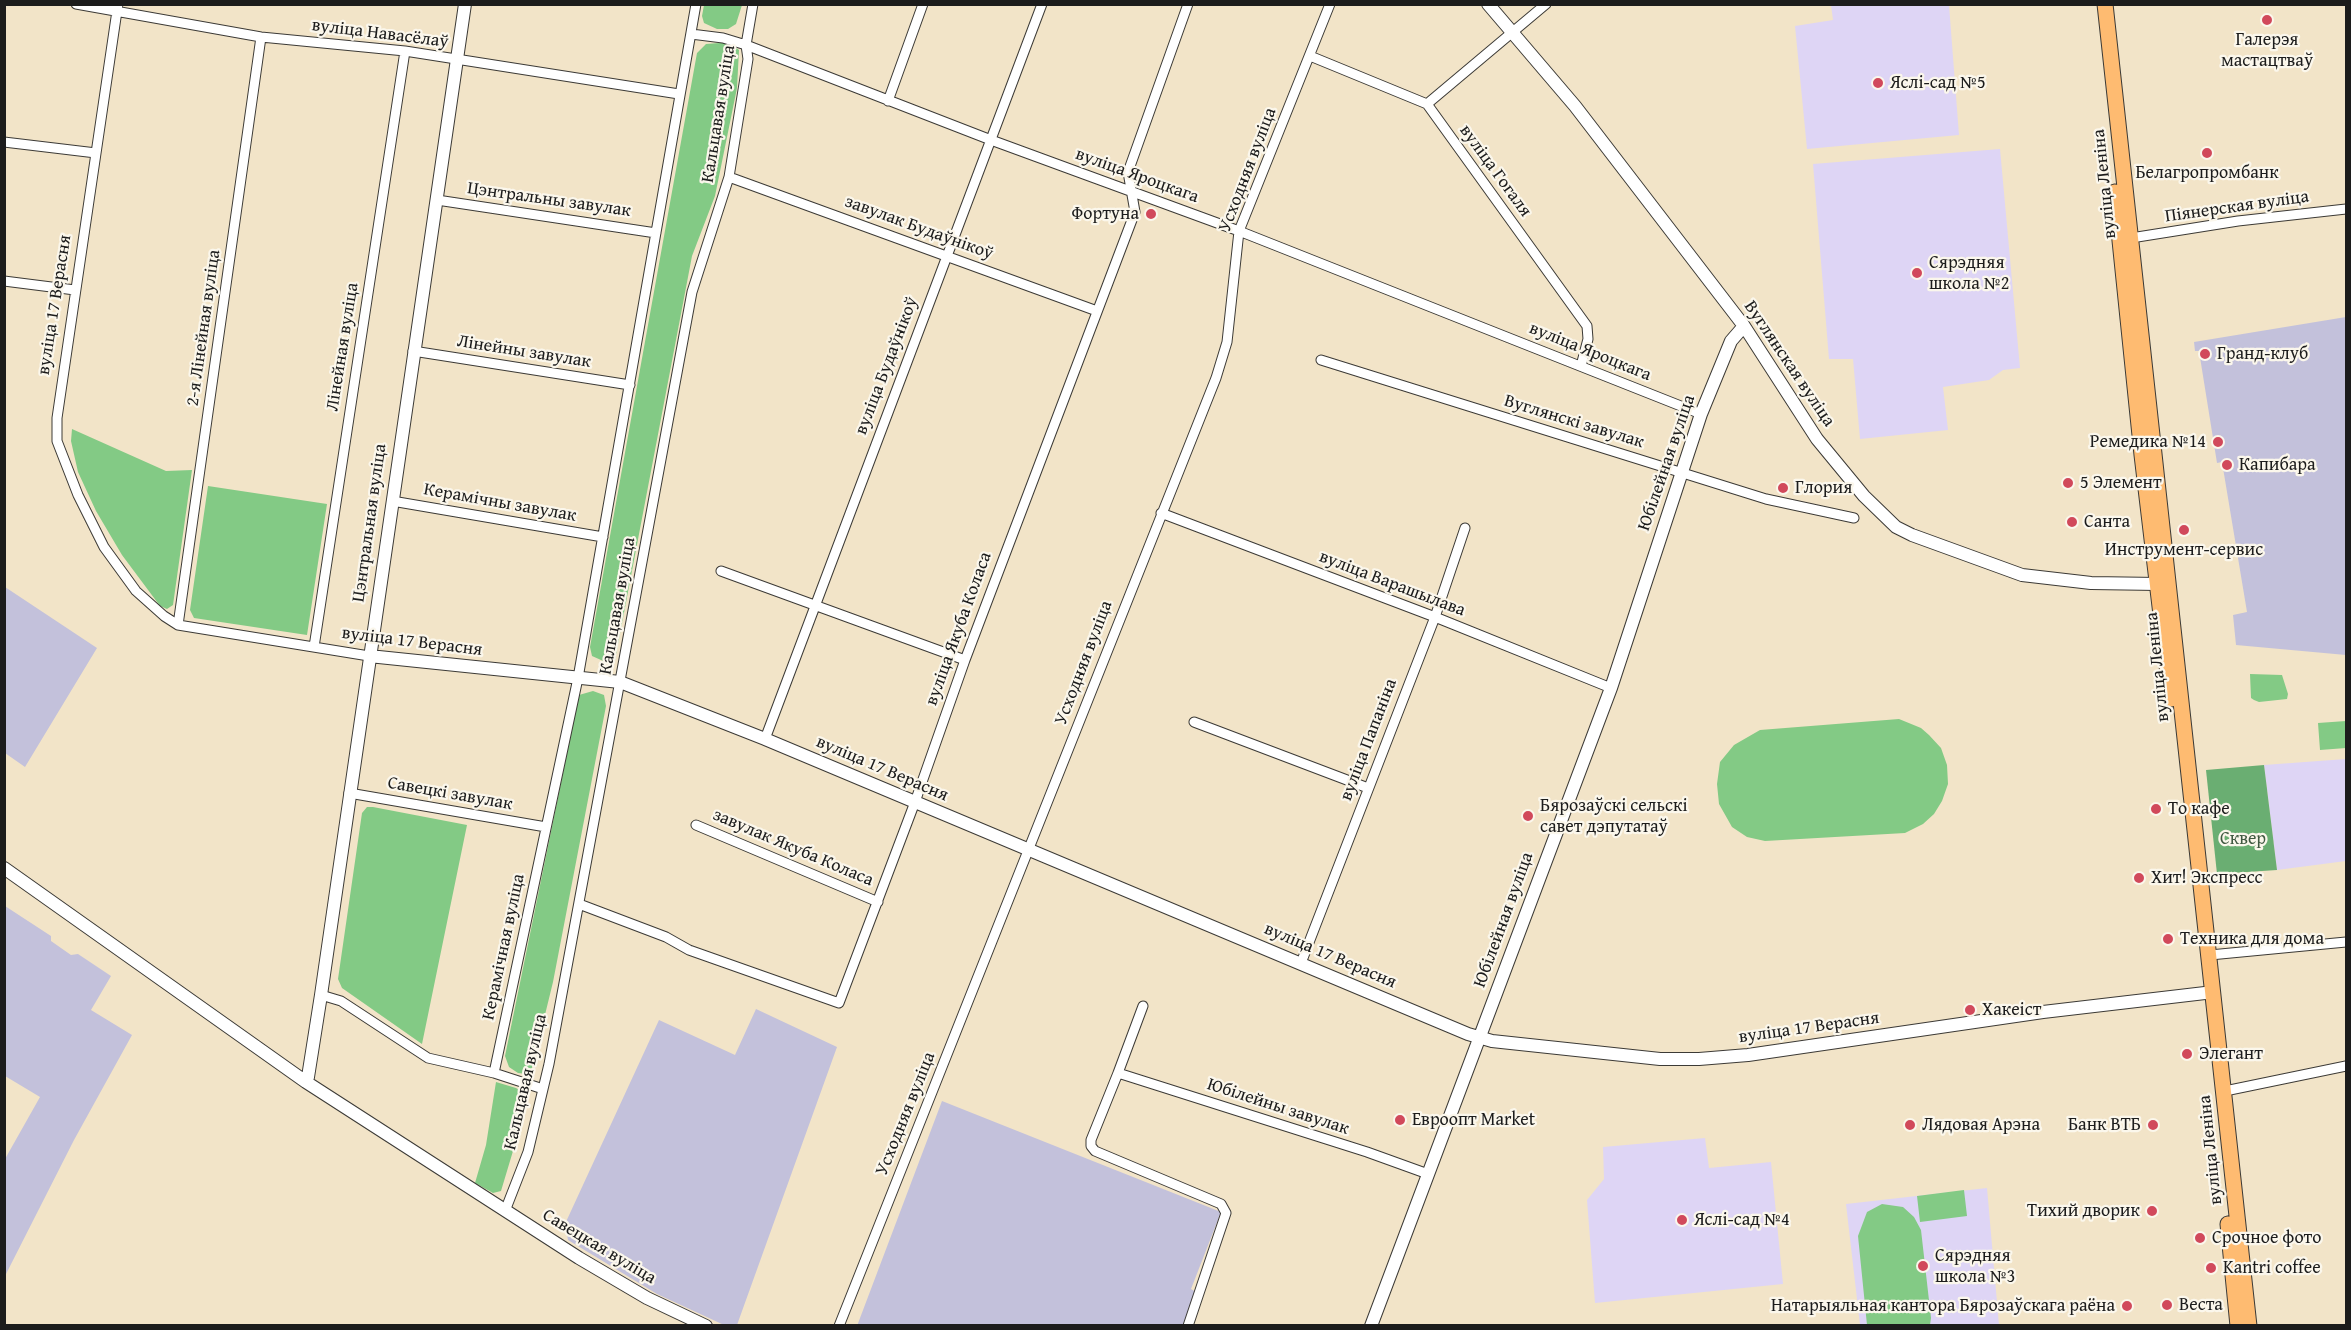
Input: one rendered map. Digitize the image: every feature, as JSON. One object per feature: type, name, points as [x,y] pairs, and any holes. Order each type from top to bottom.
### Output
[{"type":"main road","name":"вуліца Леніна","points":[[2095,4],[2126,239]]},
{"type":"main road","name":"вуліца Леніна","points":[[2105,4],[2141,441],[2163,584],[2205,956],[2220,1091],[2240,1325]]},
{"type":"street","name":"вуліца Навасёлаў","points":[[76,4],[118,7],[261,37],[405,51],[680,94]]},
{"type":"street","name":"Цэнтральная вуліца","points":[[306,1082],[321,995],[465,4]]},
{"type":"street","name":"Керамічная вуліца","points":[[494,1073],[578,678],[696,4]]},
{"type":"street","name":"Кальцавая вуліца","points":[[505,1211],[528,1152],[543,1089],[621,682],[692,292],[729,177],[748,59],[746,45],[753,4]]},
{"type":"street","points":[[888,101],[923,4]]},
{"type":"street","name":"вуліца Будаўнікоў","points":[[765,739],[1042,4]]},
{"type":"street","name":"вуліца Якуба Коласа","points":[[579,904],[666,937],[689,950],[839,1003],[915,802],[965,660],[1135,212],[1128,172],[1188,4]]},
{"type":"street","name":"Усходняя вуліца","points":[[839,1326],[1216,378],[1227,342],[1239,231],[1330,4]]},
{"type":"street","name":"Вуглянская вуліца","points":[[1488,4],[1575,106],[1744,326],[1817,439],[1864,496],[1896,527],[2022,575],[2091,583],[2163,584]]},
{"type":"street","points":[[1310,56],[1427,104],[1546,4]]},
{"type":"street","name":"вуліца 17 Верасня","points":[[118,7],[57,418],[57,441],[78,495],[104,546],[136,591],[164,616],[178,625],[369,656],[621,682],[765,739],[1028,851],[1480,1038],[1660,1059],[1699,1059],[1748,1055],[2043,1012],[2209,993]]},
{"type":"street","name":"вуліца Яроцкага","points":[[691,34],[723,38],[746,45],[991,140],[1239,231],[1701,414]]},
{"type":"street","name":"2-я Лінейная вуліца","points":[[178,625],[261,37]]},
{"type":"street","name":"Лінейная вуліца","points":[[314,647],[405,51]]},
{"type":"street","name":"вуліца Гогаля","points":[[1427,104],[1587,326],[1588,339],[1581,366]]},
{"type":"street","points":[[4,142],[96,153]]},
{"type":"street","name":"завулак Будаўнікоў","points":[[729,177],[1097,311]]},
{"type":"street","name":"Цэнтральны завулак","points":[[437,200],[656,233]]},
{"type":"street","name":"Піянерская вуліца","points":[[2126,239],[2238,221],[2346,209]]},
{"type":"street","points":[[4,281],[75,290]]},
{"type":"street","name":"Юбілейная вуліца","points":[[1371,1326],[1611,688],[1701,414],[1731,341],[1744,326]]},
{"type":"street","name":"Лінейны завулак","points":[[413,351],[630,385]]},
{"type":"street","name":"Вуглянскі завулак","points":[[1321,360],[1766,499],[1854,518]]},
{"type":"street","name":"Керамічны завулак","points":[[392,501],[603,537]]},
{"type":"street","name":"вуліца Варашылава","points":[[1161,513],[1611,688]]},
{"type":"street","name":"вуліца Папаніна","points":[[1301,963],[1435,618],[1465,528]]},
{"type":"street","points":[[721,571],[965,660]]},
{"type":"street","points":[[1194,722],[1368,788]]},
{"type":"street","name":"Савецкі завулак","points":[[349,793],[546,827]]},
{"type":"street","name":"завулак Якуба Коласа","points":[[696,825],[878,902]]},
{"type":"street","name":"Савецкая вуліца","points":[[4,868],[306,1082],[476,1193],[647,1298],[706,1326]]},
{"type":"street","points":[[2205,956],[2346,942]]},
{"type":"street","points":[[321,995],[341,1001],[428,1058],[494,1073],[543,1089]]},
{"type":"street","points":[[1143,1006],[1091,1140],[1091,1146],[1095,1151],[1221,1204],[1226,1213],[1188,1326]]},
{"type":"street","points":[[2220,1091],[2346,1066]]},
{"type":"street","name":"Юбілейны завулак","points":[[1118,1073],[1367,1152],[1428,1174]]},
{"type":"shaded area","name":"Яслі-сад №5","points":[[1831,5],[1949,5],[1959,135],[1807,149],[1795,26],[1833,20]]},
{"type":"shaded area","name":"Сярэдняя школа №2","points":[[2000,149],[2020,368],[2003,370],[1989,380],[1943,387],[1948,430],[1860,439],[1853,359],[1829,359],[1813,164]]},
{"type":"shaded area","points":[[2346,317],[2346,655],[2236,645],[2233,615],[2247,612],[2222,462],[2217,463],[2199,351],[2195,351],[2194,342]]},
{"type":"shaded area","points":[[5,587],[97,648],[25,767],[5,753]]},
{"type":"shaded area","points":[[2346,759],[2346,861],[2277,870],[2264,765]]},
{"type":"shaded area","points":[[5,906],[51,936],[51,941],[71,955],[78,954],[111,976],[91,1010],[132,1035],[74,1140],[5,1276],[5,1159],[40,1097],[5,1076]]},
{"type":"shaded area","points":[[756,1009],[837,1047],[737,1325],[724,1325],[657,1294],[568,1240],[565,1224],[659,1020],[735,1055]]},
{"type":"shaded area","points":[[942,1101],[1221,1212],[1191,1289],[1196,1292],[1184,1325],[857,1326]]},
{"type":"shaded area","name":"Яслі-сад №4","points":[[1705,1138],[1709,1168],[1771,1162],[1783,1284],[1595,1303],[1587,1200],[1604,1179],[1603,1147]]},
{"type":"shaded area","name":"Сярэдняя школа №3","points":[[1987,1188],[1999,1325],[1860,1325],[1846,1204]]},
{"type":"green space","points":[[704,4],[742,5],[736,24],[728,29],[717,29],[704,23],[702,16]]},
{"type":"green space","points":[[730,43],[739,50],[737,88],[715,196],[692,256],[615,660],[610,664],[592,656],[590,647],[697,53],[706,44]]},
{"type":"green space","points":[[72,429],[166,471],[192,470],[173,605],[167,609],[160,606],[122,555],[96,511],[78,472],[71,441]]},
{"type":"green space","points":[[208,486],[327,504],[307,635],[194,618],[190,610]]},
{"type":"green space","points":[[2250,674],[2282,675],[2288,694],[2287,699],[2259,702],[2251,698]]},
{"type":"green space","points":[[593,691],[604,695],[606,706],[553,982],[532,1068],[526,1074],[518,1073],[509,1067],[505,1056],[579,695]]},
{"type":"green space","points":[[1899,719],[1921,728],[1941,748],[1947,765],[1948,784],[1934,814],[1923,824],[1905,833],[1765,841],[1747,837],[1732,827],[1719,804],[1717,784],[1720,762],[1734,745],[1760,730]]},
{"type":"green space","points":[[2346,721],[2346,748],[2320,750],[2318,723]]},
{"type":"green space","name":"Сквер","points":[[2264,765],[2277,870],[2217,874],[2206,770]]},
{"type":"green space","points":[[367,807],[467,825],[422,1044],[342,988],[338,979],[362,813]]},
{"type":"green space","points":[[496,1082],[524,1093],[525,1111],[501,1191],[493,1193],[475,1183],[486,1145]]},
{"type":"green space","points":[[1964,1190],[1967,1216],[1920,1222],[1917,1196]]},
{"type":"green space","points":[[1882,1204],[1903,1207],[1914,1217],[1921,1230],[1930,1325],[1867,1325],[1858,1236],[1867,1212]]},
{"type":"place","name":"Галерэя мастацтваў","points":[[2267,20]]},
{"type":"place","name":"Яслі-сад №5","points":[[1878,83]]},
{"type":"place","name":"Белагропромбанк","points":[[2207,153]]},
{"type":"place","name":"Фортуна","points":[[1151,214]]},
{"type":"place","name":"Сярэдняя школа №2","points":[[1917,273]]},
{"type":"place","name":"Гранд-клуб","points":[[2205,354]]},
{"type":"place","name":"Ремедика №14","points":[[2218,442]]},
{"type":"place","name":"Капибара","points":[[2227,465]]},
{"type":"place","name":"5 Элемент","points":[[2068,483]]},
{"type":"place","name":"Глория","points":[[1783,488]]},
{"type":"place","name":"Санта","points":[[2072,522]]},
{"type":"place","name":"Инструмент-сервис","points":[[2184,530]]},
{"type":"place","name":"То кафе","points":[[2156,809]]},
{"type":"place","name":"Бярозаўскі сельскі савет дэпутатаў","points":[[1528,816]]},
{"type":"place","name":"Хит! Экспресс","points":[[2139,878]]},
{"type":"place","name":"Техника для дома","points":[[2168,939]]},
{"type":"place","name":"Хакеіст","points":[[1970,1010]]},
{"type":"place","name":"Элегант","points":[[2187,1054]]},
{"type":"place","name":"Евроопт Market","points":[[1400,1120]]},
{"type":"place","name":"Лядовая Арэна","points":[[1910,1125]]},
{"type":"place","name":"Банк ВТБ","points":[[2153,1125]]},
{"type":"place","name":"Тихий дворик","points":[[2152,1211]]},
{"type":"place","name":"Яслі-сад №4","points":[[1682,1220]]},
{"type":"place","name":"Срочное фото","points":[[2200,1238]]},
{"type":"place","name":"Сярэдняя школа №3","points":[[1923,1266]]},
{"type":"place","name":"Kantri coffee","points":[[2211,1268]]},
{"type":"place","name":"Веста","points":[[2167,1305]]},
{"type":"place","name":"Натарыяльная кантора Бярозаўскага раёна","points":[[2127,1306]]}]
